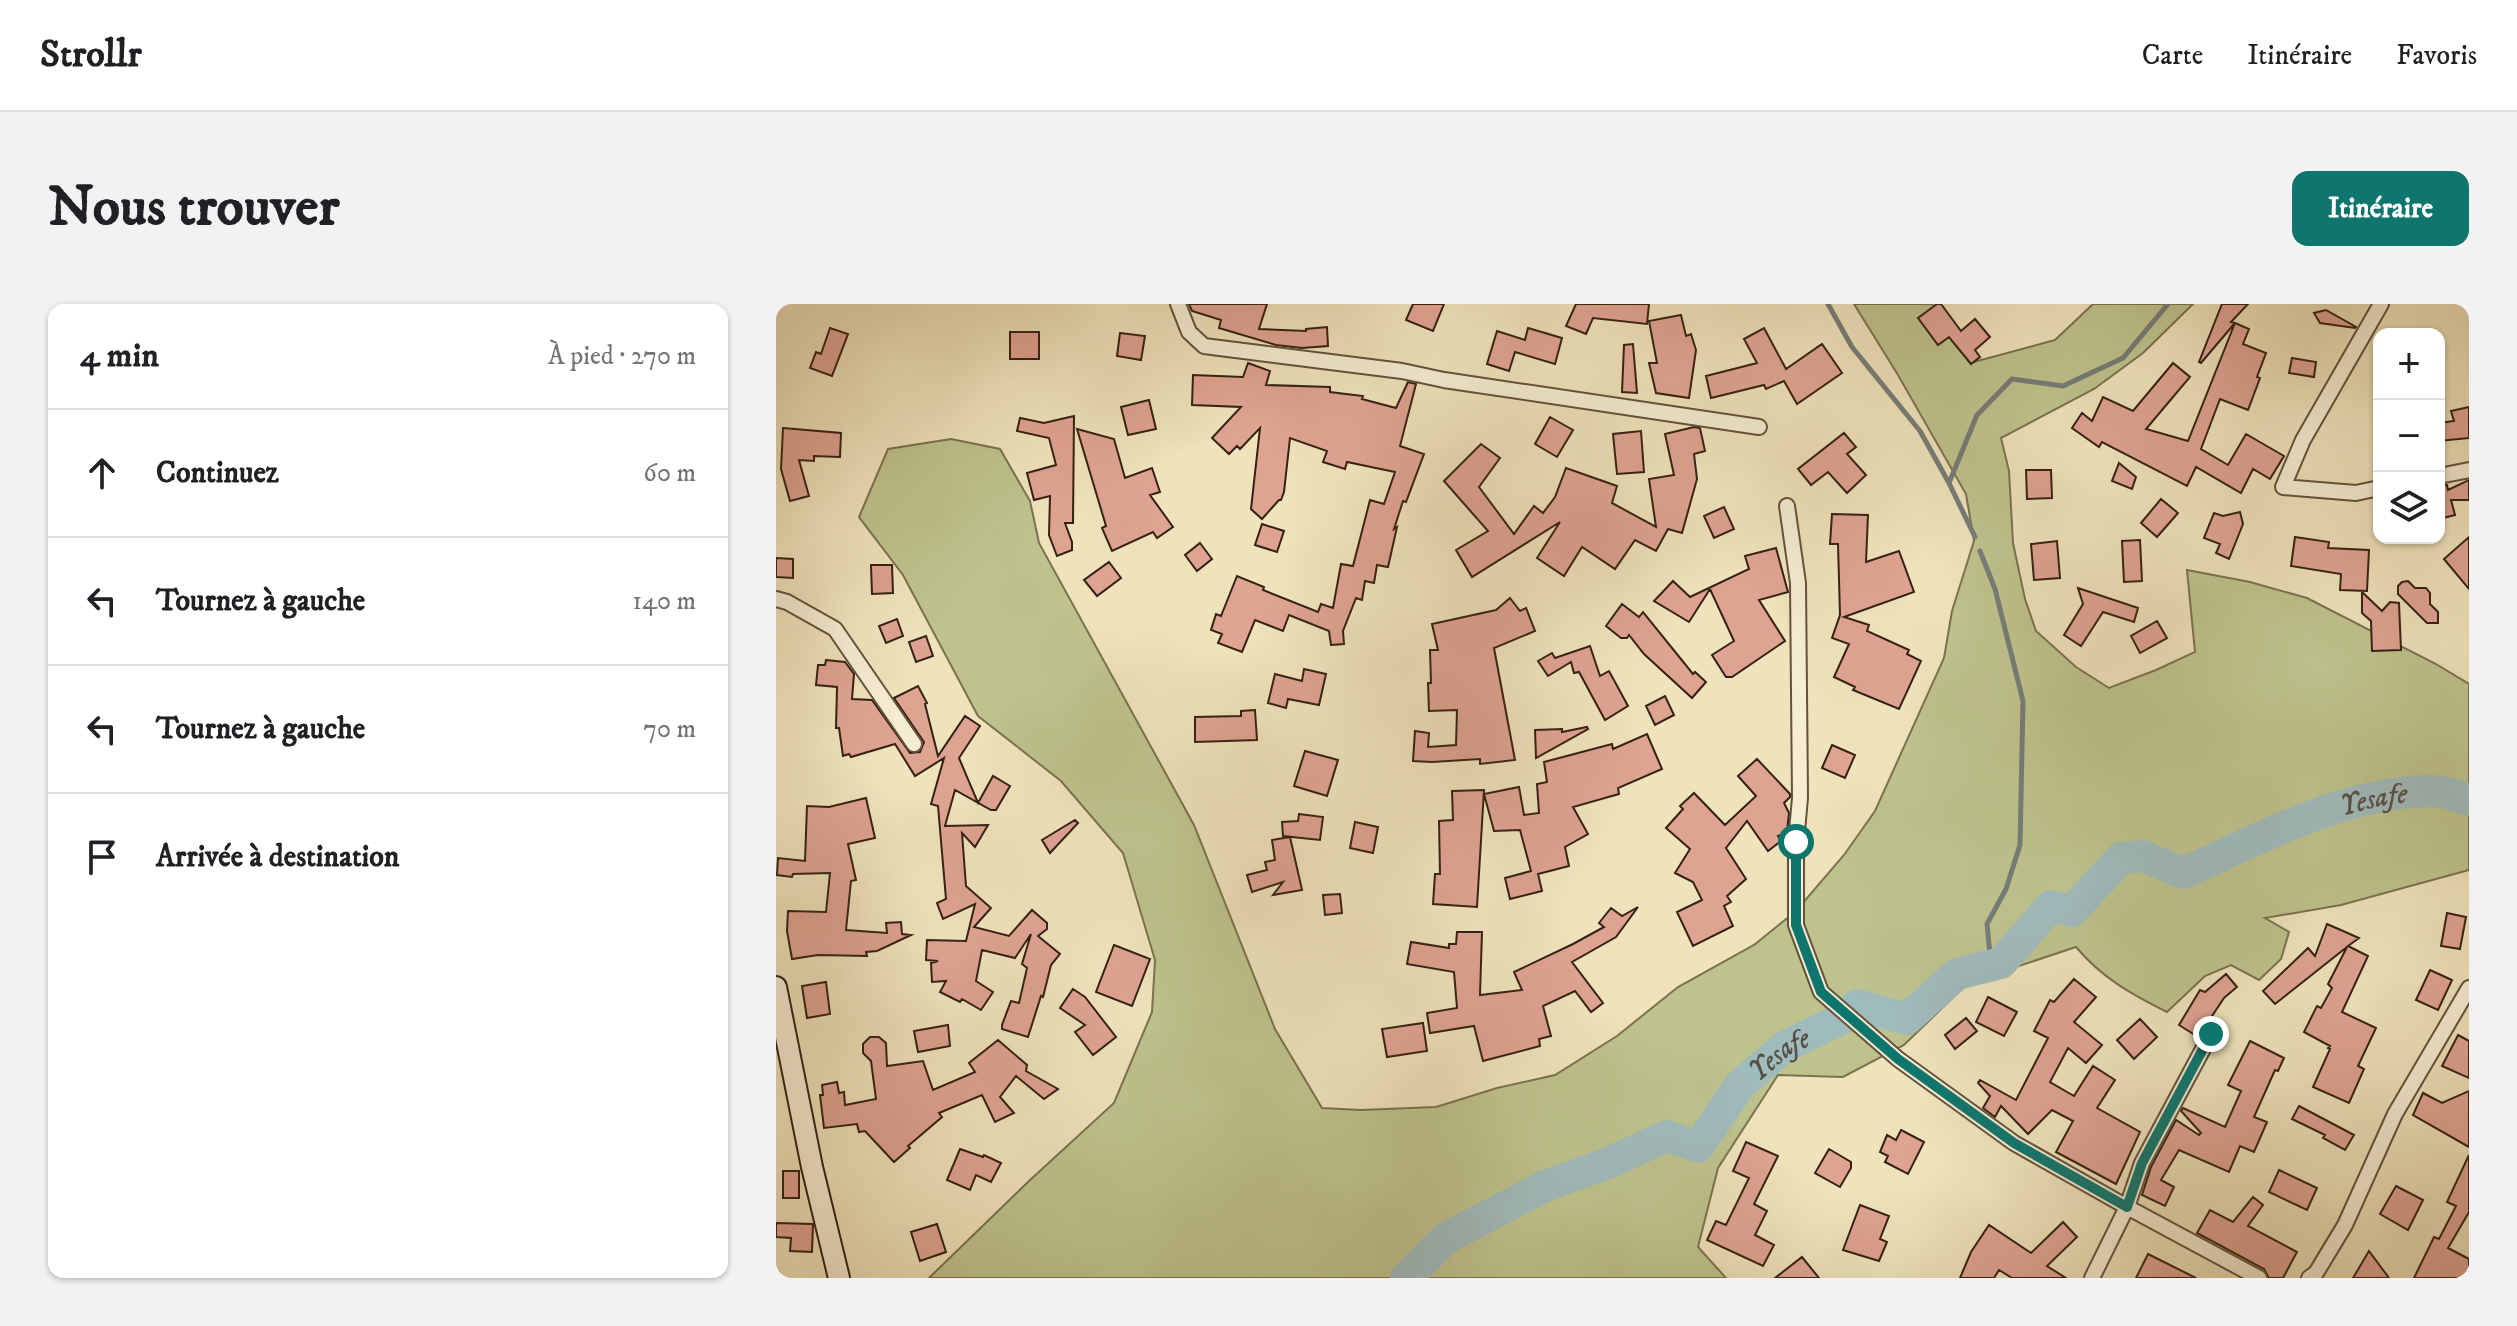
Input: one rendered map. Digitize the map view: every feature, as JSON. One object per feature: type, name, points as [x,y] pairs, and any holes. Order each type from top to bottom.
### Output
[{"type":"street","points":[[1178,304],[1189,332],[1204,346],[1402,371],[1759,427]]},
{"type":"street","points":[[2373,489],[2356,493],[2283,487],[2303,440],[2381,304]]},
{"type":"street","points":[[2445,475],[2469,470]]},
{"type":"street","points":[[1787,506],[1798,583],[1800,798],[1796,842],[1796,925],[1821,992],[1898,1059],[2014,1143],[2259,1278]]},
{"type":"street","points":[[776,599],[835,629],[914,744]]},
{"type":"street","points":[[776,987],[812,1167],[839,1278]]},
{"type":"street","points":[[2309,1278],[2316,1273],[2345,1225],[2395,1114],[2469,988]]},
{"type":"street","points":[[2092,1278],[2127,1207],[2142,1163],[2211,1034]]},
{"type":"green space","points":[[1854,304],[1932,304],[1970,363],[2055,340],[2093,304],[2193,304],[2143,353],[2094,389],[2001,438],[2009,471],[2013,543],[2025,599],[2036,631],[2076,667],[2109,688],[2156,670],[2195,652],[2187,570],[2250,582],[2307,598],[2436,664],[2469,684],[2469,870],[2341,905],[2265,918],[2289,932],[2281,959],[2259,980],[2231,965],[2205,976],[2167,1012],[2118,984],[2096,968],[2076,947],[1968,983],[1904,1045],[1843,1077],[1778,1075],[1718,1168],[1698,1247],[1726,1278],[929,1278],[1114,1103],[1152,1012],[1155,960],[1123,853],[1061,781],[978,716],[903,575],[859,517],[888,449],[951,439],[1000,449],[1030,501],[1039,543],[1194,825],[1275,1029],[1322,1108],[1436,1107],[1497,1088],[1555,1075],[1617,1036],[1678,987],[1754,945],[1796,911],[1844,855],[1875,811],[1944,658],[1952,611],[1974,541],[1966,494]]},
{"type":"building","points":[[1189,304],[1267,304],[1259,329],[1306,331],[1327,327],[1328,346],[1302,348],[1276,345],[1219,328],[1221,320],[1192,311]]},
{"type":"building","points":[[1413,304],[1444,304],[1433,331],[1406,320]]},
{"type":"building","points":[[1576,304],[1649,304],[1647,324],[1593,318],[1586,334],[1566,326]]},
{"type":"building","points":[[1941,304],[1961,331],[1975,319],[1990,337],[1975,350],[1980,357],[1971,364],[1949,337],[1938,345],[1918,318]]},
{"type":"building","points":[[2222,304],[2248,304],[2201,363],[2199,362]]},
{"type":"building","points":[[2326,310],[2356,327],[2320,323],[2314,313]]},
{"type":"building","points":[[1681,315],[1686,336],[1691,334],[1696,350],[1689,398],[1656,393],[1649,363],[1657,363],[1649,321]]},
{"type":"building","points":[[2235,323],[2249,329],[2243,344],[2266,353],[2257,377],[2260,378],[2248,410],[2220,399],[2201,449],[2228,465],[2246,434],[2284,456],[2270,479],[2253,469],[2241,493],[2196,467],[2187,486],[2102,442],[2099,447],[2072,428],[2082,413],[2092,421],[2103,397],[2133,411],[2173,363],[2190,377],[2146,429],[2188,441]]},
{"type":"building","points":[[830,328],[848,334],[832,376],[810,368],[816,352],[821,354]]},
{"type":"building","points":[[1528,328],[1562,338],[1555,364],[1515,352],[1509,371],[1487,364],[1497,331],[1525,340]]},
{"type":"building","points":[[1764,328],[1786,369],[1822,344],[1842,373],[1797,404],[1784,381],[1766,389],[1764,385],[1711,398],[1706,376],[1757,363],[1744,339]]},
{"type":"building","points":[[1010,332],[1039,332],[1039,359],[1010,359]]},
{"type":"building","points":[[1120,333],[1145,336],[1141,360],[1117,356]]},
{"type":"building","points":[[1633,344],[1637,393],[1622,392],[1624,345]]},
{"type":"building","points":[[2292,358],[2316,362],[2314,377],[2289,373]]},
{"type":"building","points":[[1248,363],[1270,371],[1266,385],[1330,387],[1330,392],[1363,396],[1362,399],[1396,408],[1408,382],[1416,384],[1400,446],[1424,454],[1394,529],[1397,527],[1388,567],[1377,565],[1374,583],[1365,581],[1362,600],[1356,598],[1343,631],[1344,644],[1331,645],[1329,631],[1289,615],[1283,631],[1255,620],[1242,652],[1218,643],[1222,634],[1211,630],[1216,614],[1221,616],[1237,576],[1318,612],[1321,604],[1333,608],[1341,564],[1353,566],[1370,500],[1384,504],[1395,472],[1347,462],[1345,469],[1323,462],[1327,451],[1290,438],[1284,492],[1281,500],[1262,519],[1251,509],[1260,428],[1240,449],[1237,446],[1229,454],[1212,438],[1241,407],[1192,405],[1193,375],[1243,377]]},
{"type":"building","points":[[1149,400],[1156,429],[1128,435],[1121,407]]},
{"type":"building","points":[[2469,407],[2469,438],[2445,440],[2445,422],[2454,421],[2451,411]]},
{"type":"building","points":[[1074,416],[1073,523],[1065,523],[1072,550],[1057,556],[1049,535],[1050,496],[1034,500],[1027,473],[1056,465],[1049,438],[1017,431],[1020,418],[1044,423]]},
{"type":"building","points":[[1550,417],[1573,430],[1557,457],[1535,444]]},
{"type":"building","points":[[783,428],[841,433],[840,457],[814,456],[814,461],[799,460],[809,496],[790,501],[781,469]]},
{"type":"building","points":[[1700,428],[1705,451],[1694,454],[1697,479],[1682,533],[1668,529],[1656,551],[1635,540],[1615,569],[1582,547],[1564,576],[1537,558],[1560,522],[1472,577],[1456,550],[1488,531],[1444,481],[1481,444],[1500,458],[1479,487],[1514,534],[1534,506],[1543,513],[1555,497],[1566,468],[1617,486],[1612,503],[1656,527],[1649,479],[1674,475],[1665,434]]},
{"type":"building","points":[[1077,429],[1114,439],[1125,478],[1152,468],[1160,492],[1150,495],[1173,527],[1157,538],[1153,532],[1112,551],[1102,528],[1106,526]]},
{"type":"building","points":[[1641,431],[1644,472],[1617,474],[1613,434]]},
{"type":"building","points":[[1844,433],[1856,447],[1847,454],[1866,475],[1847,493],[1828,472],[1811,485],[1798,469]]},
{"type":"building","points":[[2119,463],[2136,477],[2132,489],[2112,481]]},
{"type":"building","points":[[2026,470],[2051,470],[2052,498],[2027,499]]},
{"type":"building","points":[[2469,480],[2469,500],[2451,500],[2455,515],[2445,518],[2445,485],[2448,490]]},
{"type":"building","points":[[2161,499],[2178,513],[2157,537],[2141,523]]},
{"type":"building","points":[[1724,507],[1734,529],[1714,538],[1704,516]]},
{"type":"building","points":[[2240,512],[2243,524],[2229,559],[2216,553],[2220,544],[2204,538],[2214,513],[2223,516]]},
{"type":"building","points":[[1832,514],[1868,515],[1866,562],[1899,551],[1914,592],[1844,617],[1869,625],[1867,631],[1909,650],[1907,654],[1921,661],[1899,709],[1853,690],[1855,687],[1834,677],[1849,644],[1832,638],[1840,615],[1838,544],[1830,544]]},
{"type":"building","points":[[1262,524],[1284,531],[1277,552],[1255,545]]},
{"type":"building","points":[[2295,537],[2329,542],[2328,548],[2369,550],[2367,591],[2340,590],[2341,574],[2291,566]]},
{"type":"building","points":[[2469,537],[2469,589],[2444,559]]},
{"type":"building","points":[[2140,540],[2142,581],[2124,582],[2122,541]]},
{"type":"building","points":[[2057,541],[2060,578],[2034,580],[2031,544]]},
{"type":"building","points":[[1200,543],[1212,559],[1197,571],[1185,555]]},
{"type":"building","points":[[1776,548],[1788,592],[1759,600],[1785,641],[1732,677],[1726,677],[1712,655],[1734,641],[1710,589],[1689,622],[1654,601],[1673,581],[1690,597],[1749,569],[1745,556]]},
{"type":"building","points":[[776,558],[793,559],[793,578],[776,577]]},
{"type":"building","points":[[1109,562],[1121,578],[1097,596],[1084,580]]},
{"type":"building","points":[[871,565],[892,565],[893,593],[872,594]]},
{"type":"building","points":[[2408,581],[2415,588],[2426,588],[2430,593],[2430,604],[2438,612],[2438,623],[2427,623],[2398,594],[2398,586]]},
{"type":"building","points":[[2078,588],[2138,608],[2134,622],[2103,612],[2081,646],[2064,635],[2083,604]]},
{"type":"building","points":[[2362,592],[2382,611],[2390,602],[2399,603],[2401,650],[2372,651],[2371,621],[2362,613]]},
{"type":"building","points":[[1510,598],[1520,611],[1526,608],[1535,631],[1494,648],[1515,760],[1480,764],[1480,759],[1413,761],[1415,731],[1429,733],[1428,747],[1456,745],[1457,710],[1429,711],[1430,650],[1438,650],[1432,624],[1496,610]]},
{"type":"building","points":[[1622,604],[1639,617],[1643,612],[1693,674],[1695,672],[1706,682],[1692,698],[1644,654],[1629,635],[1621,638],[1606,626]]},
{"type":"building","points":[[897,619],[903,636],[886,643],[879,626]]},
{"type":"building","points":[[2157,621],[2167,638],[2140,653],[2131,636]]},
{"type":"building","points":[[926,636],[933,656],[916,662],[909,642]]},
{"type":"building","points":[[1590,646],[1600,676],[1609,671],[1628,706],[1605,720],[1579,672],[1574,673],[1571,662],[1548,676],[1538,661],[1552,653],[1555,658]]},
{"type":"building","points":[[826,660],[845,662],[854,674],[852,699],[872,700],[910,753],[920,752],[924,742],[894,698],[918,686],[927,703],[938,756],[965,716],[980,726],[959,758],[978,803],[955,790],[945,826],[988,825],[975,847],[962,833],[966,886],[991,908],[974,927],[1009,936],[1032,910],[1047,923],[1047,929],[1038,936],[1060,954],[1051,965],[1028,1037],[1002,1029],[1002,1025],[1011,1001],[1019,1003],[1027,968],[1022,964],[1031,934],[1015,958],[982,950],[976,981],[993,992],[981,1010],[962,999],[960,1002],[940,992],[946,981],[932,982],[931,963],[938,961],[926,960],[927,940],[966,941],[975,904],[943,919],[937,903],[946,899],[938,806],[931,804],[944,758],[915,776],[895,744],[851,757],[849,754],[843,756],[839,728],[836,728],[837,687],[816,685],[818,665],[825,665]]},
{"type":"building","points":[[1304,669],[1326,674],[1319,705],[1288,699],[1286,708],[1268,703],[1275,674],[1302,681]]},
{"type":"building","points":[[1665,696],[1674,715],[1655,725],[1646,706]]},
{"type":"building","points":[[1255,710],[1257,740],[1195,742],[1195,717],[1241,716],[1241,711]]},
{"type":"building","points":[[1587,727],[1536,758],[1535,730],[1562,729],[1562,732]]},
{"type":"building","points":[[1647,734],[1662,769],[1618,788],[1619,794],[1573,807],[1588,834],[1565,847],[1569,866],[1538,874],[1542,891],[1510,899],[1505,878],[1531,871],[1520,830],[1494,831],[1484,794],[1519,787],[1524,815],[1539,813],[1537,784],[1547,782],[1544,762],[1612,744],[1613,749]]},
{"type":"building","points":[[1832,745],[1855,755],[1845,778],[1822,768]]},
{"type":"building","points":[[1305,751],[1338,760],[1327,796],[1294,786]]},
{"type":"building","points":[[1757,759],[1790,794],[1784,803],[1789,813],[1787,832],[1778,836],[1781,841],[1768,851],[1747,821],[1726,848],[1746,879],[1727,896],[1731,902],[1724,906],[1733,926],[1693,946],[1677,912],[1702,900],[1693,882],[1675,873],[1690,849],[1666,828],[1683,809],[1680,806],[1694,793],[1725,825],[1756,796],[1738,776]]},
{"type":"building","points":[[993,776],[1010,786],[996,810],[978,803]]},
{"type":"building","points":[[1484,790],[1477,907],[1433,904],[1435,874],[1440,874],[1439,821],[1453,820],[1452,791]]},
{"type":"building","points":[[866,798],[875,838],[848,844],[856,880],[851,881],[846,930],[887,933],[886,923],[901,922],[902,934],[911,935],[877,951],[866,952],[867,956],[818,955],[792,959],[787,931],[788,911],[826,912],[830,873],[793,874],[792,877],[777,875],[778,858],[805,861],[807,806],[829,807]]},
{"type":"building","points":[[1299,814],[1323,817],[1320,840],[1283,836],[1282,822],[1298,821]]},
{"type":"building","points":[[1075,820],[1078,823],[1050,853],[1042,840]]},
{"type":"building","points":[[1355,822],[1378,827],[1373,853],[1350,848]]},
{"type":"building","points":[[1290,837],[1302,890],[1273,895],[1283,882],[1252,892],[1247,875],[1267,870],[1265,862],[1275,860],[1272,840]]},
{"type":"building","points":[[1340,894],[1342,913],[1325,915],[1323,895]]},
{"type":"building","points":[[1638,907],[1616,937],[1572,962],[1603,1003],[1591,1012],[1575,991],[1543,1006],[1551,1036],[1539,1039],[1540,1046],[1483,1061],[1474,1026],[1430,1033],[1427,1013],[1457,1008],[1454,972],[1407,964],[1411,942],[1449,948],[1449,944],[1456,944],[1457,932],[1482,932],[1480,995],[1522,990],[1514,972],[1604,927],[1599,923],[1611,908],[1622,916]]},
{"type":"building","points":[[2447,913],[2466,917],[2460,949],[2441,946]]},
{"type":"building","points":[[2327,924],[2359,938],[2348,946],[2368,956],[2342,1012],[2376,1028],[2358,1066],[2364,1069],[2349,1103],[2313,1087],[2330,1046],[2304,1032],[2317,1006],[2321,1008],[2332,988],[2328,984],[2347,947],[2275,1004],[2263,991],[2308,948],[2315,956]]},
{"type":"building","points":[[1114,945],[1150,959],[1132,1006],[1096,992]]},
{"type":"building","points":[[2430,970],[2452,980],[2438,1010],[2416,1000]]},
{"type":"building","points":[[2226,974],[2237,987],[2224,998],[2198,1037],[2179,1025],[2200,990],[2205,992]]},
{"type":"building","points":[[2074,979],[2096,997],[2074,1022],[2102,1045],[2086,1063],[2068,1048],[2050,1082],[2074,1096],[2093,1066],[2115,1080],[2097,1108],[2140,1132],[2116,1184],[2056,1152],[2073,1121],[2052,1110],[2028,1134],[2001,1106],[1995,1117],[1983,1108],[1990,1096],[1978,1083],[1980,1080],[2016,1100],[2048,1038],[2034,1031],[2050,1000],[2054,1002]]},
{"type":"building","points":[[826,982],[830,1014],[807,1018],[802,986]]},
{"type":"building","points":[[1073,989],[1085,997],[1116,1037],[1093,1055],[1075,1032],[1085,1025],[1060,1008]]},
{"type":"building","points":[[1988,997],[2017,1012],[2004,1036],[1976,1022]]},
{"type":"building","points":[[1966,1018],[1977,1031],[1955,1049],[1945,1035]]},
{"type":"building","points":[[2140,1019],[2157,1037],[2134,1059],[2117,1040]]},
{"type":"building","points":[[1423,1023],[1427,1051],[1387,1057],[1382,1029]]},
{"type":"building","points":[[948,1025],[950,1046],[918,1052],[914,1031]]},
{"type":"building","points":[[2458,1035],[2469,1041],[2469,1078],[2442,1066]]},
{"type":"building","points":[[870,1037],[879,1037],[886,1043],[887,1066],[923,1061],[933,1090],[975,1072],[969,1063],[998,1040],[1027,1065],[1026,1071],[1058,1089],[1044,1099],[1016,1076],[1000,1097],[1014,1113],[995,1122],[982,1095],[939,1113],[942,1117],[894,1162],[865,1131],[859,1132],[857,1124],[824,1128],[820,1095],[823,1095],[822,1085],[837,1082],[839,1093],[844,1092],[845,1105],[876,1099],[871,1061],[863,1053],[863,1044]]},
{"type":"building","points":[[2250,1041],[2284,1058],[2278,1071],[2275,1070],[2254,1117],[2267,1122],[2254,1152],[2240,1146],[2229,1172],[2179,1150],[2161,1180],[2174,1187],[2165,1206],[2142,1195],[2151,1167],[2176,1120],[2199,1135],[2201,1133],[2181,1111],[2183,1108],[2225,1127],[2241,1091],[2228,1085]]},
{"type":"building","points":[[2469,1091],[2469,1147],[2413,1115],[2423,1093],[2442,1103]]},
{"type":"building","points":[[2299,1106],[2354,1135],[2345,1150],[2323,1138],[2325,1135],[2292,1119]]},
{"type":"building","points":[[1901,1130],[1924,1142],[1908,1174],[1885,1162],[1888,1156],[1880,1152],[1887,1135],[1896,1140]]},
{"type":"building","points":[[1746,1142],[1778,1156],[1754,1204],[1767,1211],[1755,1235],[1774,1245],[1763,1266],[1707,1240],[1716,1221],[1726,1225],[1749,1178],[1733,1171]]},
{"type":"building","points":[[960,1149],[1001,1163],[991,1182],[976,1175],[970,1190],[947,1180]]},
{"type":"building","points":[[1829,1149],[1851,1162],[1851,1168],[1840,1187],[1815,1173]]},
{"type":"building","points":[[2469,1155],[2469,1212],[2448,1248],[2469,1259],[2469,1278],[2414,1278],[2434,1237],[2439,1239],[2456,1206],[2447,1202]]},
{"type":"building","points":[[2279,1170],[2317,1188],[2307,1210],[2269,1192]]},
{"type":"building","points":[[783,1171],[799,1171],[799,1198],[783,1198]]},
{"type":"building","points":[[2396,1186],[2423,1200],[2408,1230],[2380,1214]]},
{"type":"building","points":[[2253,1197],[2263,1205],[2248,1226],[2297,1252],[2283,1278],[2269,1278],[2264,1269],[2197,1233],[2210,1210],[2233,1222]]},
{"type":"building","points":[[1860,1205],[1889,1216],[1880,1239],[1887,1242],[1879,1261],[1843,1250]]},
{"type":"building","points":[[2063,1222],[2077,1237],[2047,1266],[2066,1278],[2012,1278],[1999,1270],[1994,1278],[1960,1278],[1971,1252],[1989,1225],[2031,1253]]},
{"type":"building","points":[[776,1223],[813,1224],[812,1252],[790,1251],[791,1238],[776,1237]]},
{"type":"building","points":[[937,1224],[946,1252],[920,1261],[911,1232]]},
{"type":"building","points":[[2369,1251],[2389,1278],[2353,1278]]},
{"type":"building","points":[[2148,1254],[2196,1278],[2136,1278]]},
{"type":"building","points":[[1802,1257],[1819,1278],[1775,1278]]},
{"type":"waterway","points":[[1828,304],[1852,347],[1920,431],[1975,537]]},
{"type":"waterway","points":[[1949,483],[1977,415],[2012,379],[2063,386],[2123,358],[2168,304]]},
{"type":"waterway","points":[[1980,551],[1995,589],[2023,701],[2020,845],[2006,889],[1987,924],[1991,965]]},
{"type":"waterway","name":"Yesafe","points":[[1406,1278],[1446,1238],[1545,1186],[1606,1164],[1667,1136],[1698,1147],[1740,1085],[1784,1047],[1849,1015],[1857,1005],[1907,1019],[1957,974],[2001,963],[2051,906],[2072,911],[2121,858],[2143,856],[2183,873],[2304,819],[2368,799],[2433,791],[2469,800]]},
{"type":"route","points":[[1796,842],[1796,925],[1821,992],[1898,1059],[2014,1143],[2127,1207],[2142,1163],[2211,1034]]}]
